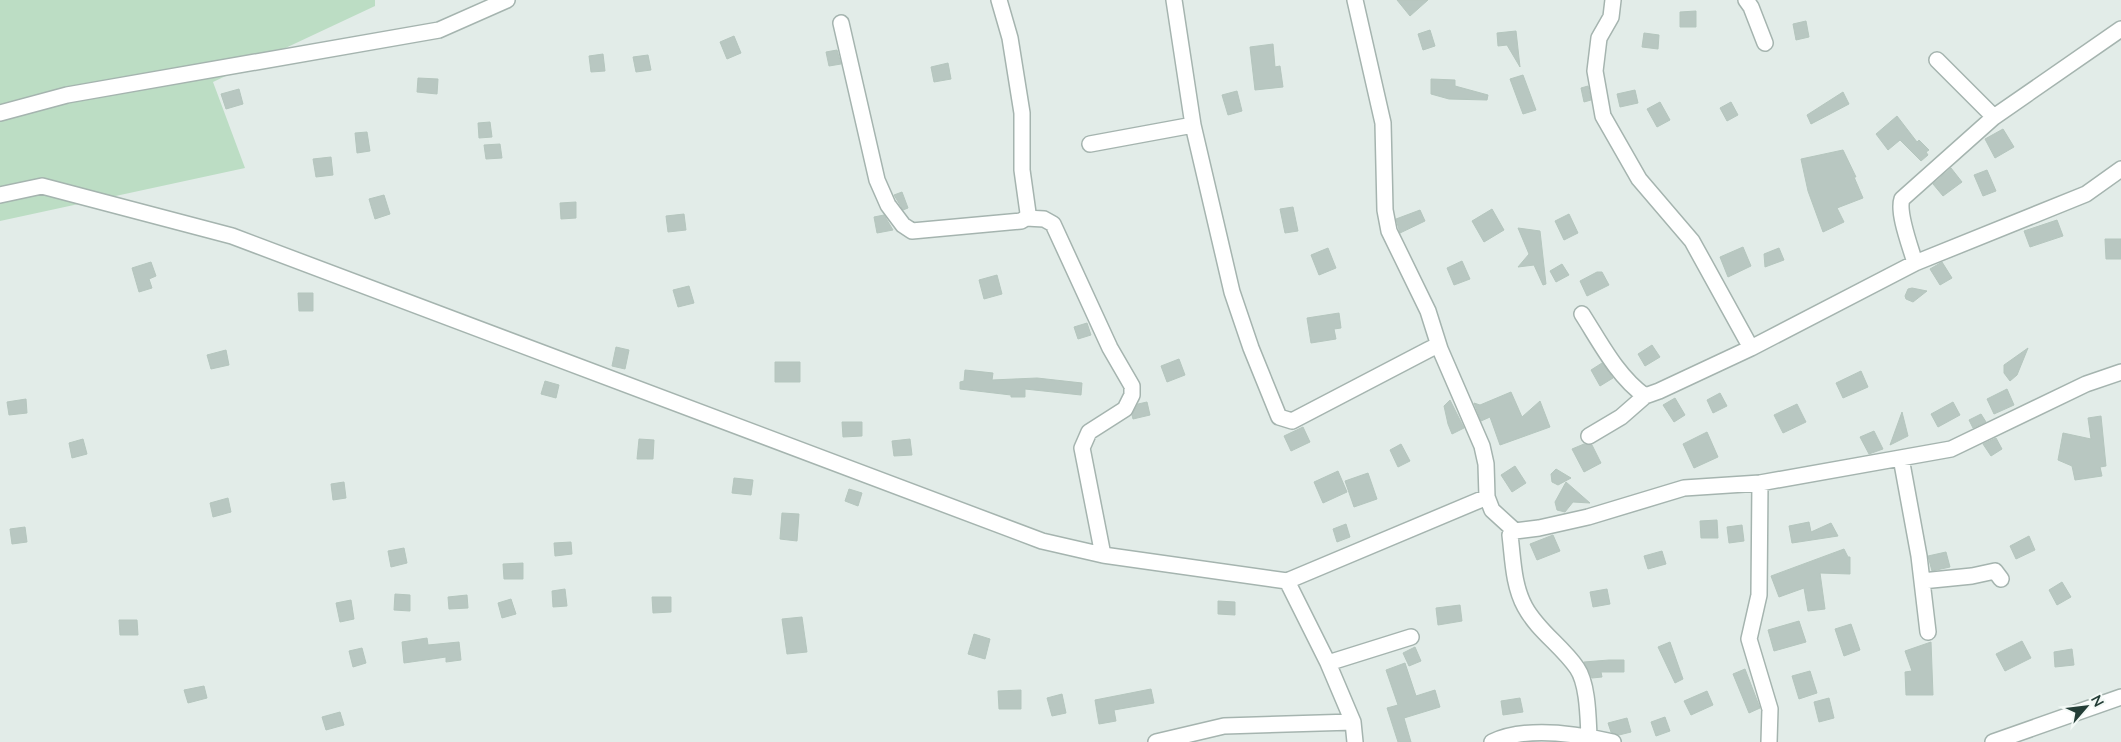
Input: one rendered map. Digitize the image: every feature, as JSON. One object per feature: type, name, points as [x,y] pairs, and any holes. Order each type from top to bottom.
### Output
[{"type":"street","points":[[0,114],[67,95],[439,30],[507,0]]},
{"type":"street","points":[[999,0],[1010,38],[1022,112],[1022,170],[1028,213],[1026,218]]},
{"type":"street","points":[[1174,0],[1193,126],[1232,292],[1251,348],[1279,417],[1292,420],[1434,347],[1440,349]]},
{"type":"street","points":[[1354,0],[1383,123],[1385,210],[1389,231],[1428,312],[1440,349],[1482,446],[1486,464],[1487,497],[1492,510],[1498,518],[1515,531]]},
{"type":"street","points":[[1613,0],[1611,17],[1599,38],[1596,71],[1603,116],[1639,179],[1692,241],[1751,348]]},
{"type":"street","points":[[1746,0],[1751,7],[1765,43]]},
{"type":"street","points":[[841,23],[877,180],[888,205],[903,225],[912,232],[1021,221],[1026,218],[1044,219],[1053,224],[1110,348],[1132,386],[1132,395],[1125,409],[1089,432],[1082,448],[1103,555]]},
{"type":"street","points":[[1916,263],[1902,217],[1900,204],[1902,199],[1994,117],[2121,29]]},
{"type":"street","points":[[1937,60],[1994,117]]},
{"type":"street","points":[[1090,144],[1193,126]]},
{"type":"street","points":[[1589,436],[1621,417],[1645,396],[1751,348],[1916,263],[2086,194],[2121,168]]},
{"type":"street","points":[[0,195],[42,186],[232,236],[1042,541],[1103,555],[1287,581],[1487,497]]},
{"type":"street","points":[[1582,314],[1620,370],[1635,389],[1645,396]]},
{"type":"street","points":[[1588,736],[1588,711],[1582,679],[1578,669],[1549,639],[1525,607],[1516,583],[1510,535],[1515,531],[1539,528],[1588,517],[1684,488],[1760,483],[1952,449],[2086,384],[2121,372]]},
{"type":"street","points":[[1901,458],[1922,581],[1928,632]]},
{"type":"street","points":[[1760,483],[1760,595],[1749,639],[1770,709],[1769,742]]},
{"type":"street","points":[[1922,581],[1972,576],[1995,571],[2002,579]]},
{"type":"street","points":[[1287,581],[1328,663],[1353,722],[1355,742]]},
{"type":"street","points":[[1328,663],[1411,637]]},
{"type":"street","points":[[1993,742],[2121,697]]},
{"type":"street","points":[[1156,742],[1224,726],[1353,722]]},
{"type":"street","points":[[1492,742],[1516,735],[1545,733],[1588,736],[1613,742]]},
{"type":"green space","points":[[0,0],[375,0],[375,6],[213,82],[245,168],[0,221]]},
{"type":"building","points":[[1397,0],[1428,0],[1410,16]]},
{"type":"building","points":[[1696,11],[1696,27],[1680,27],[1680,12]]},
{"type":"building","points":[[1806,21],[1809,37],[1796,40],[1793,24]]},
{"type":"building","points":[[1430,30],[1435,46],[1423,50],[1418,34]]},
{"type":"building","points":[[1516,31],[1520,67],[1507,45],[1498,46],[1497,33]]},
{"type":"building","points":[[1644,33],[1659,35],[1658,49],[1642,47]]},
{"type":"building","points":[[734,36],[741,53],[727,59],[720,42]]},
{"type":"building","points":[[1273,44],[1275,67],[1280,66],[1283,87],[1255,90],[1250,47]]},
{"type":"building","points":[[837,50],[841,64],[829,66],[826,52]]},
{"type":"building","points":[[603,54],[605,71],[591,72],[589,56]]},
{"type":"building","points":[[648,55],[651,70],[636,72],[633,57]]},
{"type":"building","points":[[948,63],[951,79],[934,82],[931,67]]},
{"type":"building","points":[[1523,75],[1536,110],[1523,114],[1510,79]]},
{"type":"building","points":[[418,78],[438,79],[437,94],[417,92]]},
{"type":"building","points":[[1431,79],[1455,80],[1455,86],[1488,95],[1487,100],[1449,99],[1431,94]]},
{"type":"building","points":[[1588,86],[1591,100],[1584,102],[1581,88]]},
{"type":"building","points":[[239,89],[243,104],[226,109],[221,94]]},
{"type":"building","points":[[1635,90],[1638,103],[1620,107],[1617,94]]},
{"type":"building","points":[[1237,91],[1242,111],[1228,115],[1222,95]]},
{"type":"building","points":[[1843,92],[1849,104],[1811,124],[1807,115]]},
{"type":"building","points":[[1660,102],[1670,120],[1657,127],[1647,109]]},
{"type":"building","points":[[1731,102],[1738,115],[1727,121],[1720,108]]},
{"type":"building","points":[[1897,116],[1917,142],[1919,140],[1929,150],[1926,152],[1928,155],[1921,161],[1900,140],[1888,150],[1876,134]]},
{"type":"building","points":[[490,122],[492,137],[479,138],[478,123]]},
{"type":"building","points":[[2003,129],[2014,147],[1995,158],[1985,139]]},
{"type":"building","points":[[367,132],[370,151],[357,153],[355,133]]},
{"type":"building","points":[[500,144],[502,158],[486,159],[484,145]]},
{"type":"building","points":[[1843,150],[1856,177],[1854,177],[1863,198],[1837,208],[1844,222],[1823,232],[1808,191],[1801,159]]},
{"type":"building","points":[[331,157],[333,175],[316,177],[313,159]]},
{"type":"building","points":[[1951,168],[1962,182],[1943,196],[1933,184]]},
{"type":"building","points":[[1987,170],[1996,191],[1983,196],[1974,175]]},
{"type":"building","points":[[902,192],[908,208],[903,210],[894,195]]},
{"type":"building","points":[[384,195],[390,214],[375,219],[369,199]]},
{"type":"building","points":[[576,202],[576,218],[561,219],[560,203]]},
{"type":"building","points":[[1293,207],[1298,231],[1285,233],[1280,209]]},
{"type":"building","points":[[1492,209],[1504,230],[1484,242],[1472,221]]},
{"type":"building","points":[[1420,210],[1425,221],[1400,233],[1396,219]]},
{"type":"building","points":[[684,214],[686,230],[668,232],[666,216]]},
{"type":"building","points":[[1569,214],[1578,233],[1564,240],[1555,221]]},
{"type":"building","points":[[884,215],[893,230],[877,233],[874,217]]},
{"type":"building","points":[[2057,220],[2063,236],[2030,247],[2024,231]]},
{"type":"building","points":[[1518,228],[1540,231],[1546,284],[1543,285],[1534,265],[1518,267],[1529,254]]},
{"type":"building","points":[[2105,239],[2121,239],[2121,259],[2106,259]]},
{"type":"building","points":[[1743,247],[1751,266],[1728,277],[1720,257]]},
{"type":"building","points":[[1328,248],[1336,268],[1319,275],[1311,255]]},
{"type":"building","points":[[1779,248],[1784,260],[1765,267],[1764,254]]},
{"type":"building","points":[[1462,261],[1470,279],[1454,285],[1447,268]]},
{"type":"building","points":[[151,262],[156,276],[149,279],[152,288],[139,292],[132,268]]},
{"type":"building","points":[[1942,262],[1952,278],[1940,285],[1930,269]]},
{"type":"building","points":[[1562,264],[1569,275],[1556,282],[1550,271]]},
{"type":"building","points":[[1597,272],[1602,272],[1609,285],[1587,296],[1580,281]]},
{"type":"building","points":[[997,275],[1002,294],[984,299],[979,280]]},
{"type":"building","points":[[689,286],[694,303],[678,307],[673,290]]},
{"type":"building","points":[[1908,289],[1927,291],[1913,302],[1906,299],[1905,296]]},
{"type":"building","points":[[298,293],[313,293],[313,311],[299,311]]},
{"type":"building","points":[[1339,313],[1341,328],[1334,329],[1336,339],[1311,343],[1307,318]]},
{"type":"building","points":[[1087,323],[1091,335],[1078,339],[1074,327]]},
{"type":"building","points":[[1652,345],[1660,357],[1645,366],[1638,354]]},
{"type":"building","points":[[616,347],[629,350],[625,369],[612,366]]},
{"type":"building","points":[[2028,348],[2017,375],[2010,381],[2004,373],[2004,365]]},
{"type":"building","points":[[226,350],[229,365],[211,369],[207,355]]},
{"type":"building","points":[[1179,359],[1185,375],[1167,382],[1161,366]]},
{"type":"building","points":[[775,362],[800,362],[800,382],[775,382]]},
{"type":"building","points":[[1602,363],[1613,378],[1600,386],[1591,370]]},
{"type":"building","points":[[965,370],[993,373],[992,380],[1037,378],[1082,383],[1081,395],[1025,389],[1025,397],[1011,397],[1011,395],[960,389],[960,382],[964,381]]},
{"type":"building","points":[[1861,371],[1868,387],[1843,398],[1836,383]]},
{"type":"building","points":[[545,381],[559,385],[556,398],[541,394]]},
{"type":"building","points":[[2007,389],[2014,405],[1994,414],[1987,399]]},
{"type":"building","points":[[1511,392],[1522,417],[1540,401],[1550,427],[1500,445],[1490,417],[1481,421],[1474,403],[1480,405]]},
{"type":"building","points":[[1720,393],[1727,406],[1713,413],[1707,400]]},
{"type":"building","points":[[1675,398],[1685,415],[1674,422],[1663,405]]},
{"type":"building","points":[[26,399],[27,413],[9,415],[7,402]]},
{"type":"building","points":[[1450,400],[1464,428],[1452,434],[1444,406]]},
{"type":"building","points":[[1147,402],[1150,415],[1133,419],[1132,415],[1138,404]]},
{"type":"building","points":[[1953,402],[1960,415],[1938,427],[1931,414]]},
{"type":"building","points":[[1797,404],[1806,422],[1783,433],[1774,415]]},
{"type":"building","points":[[1902,412],[1908,436],[1890,445]]},
{"type":"building","points":[[1981,414],[1986,422],[1973,428],[1969,420]]},
{"type":"building","points":[[2101,416],[2106,466],[2100,467],[2102,476],[2075,480],[2072,466],[2058,460],[2063,433],[2091,439],[2088,418]]},
{"type":"building","points":[[842,422],[862,422],[862,436],[843,437]]},
{"type":"building","points":[[1303,427],[1310,442],[1291,451],[1284,436]]},
{"type":"building","points":[[1874,431],[1883,449],[1869,454],[1860,437]]},
{"type":"building","points":[[1707,432],[1718,457],[1694,468],[1683,444]]},
{"type":"building","points":[[1996,438],[2002,449],[1991,456],[1983,444]]},
{"type":"building","points":[[83,439],[87,454],[72,458],[69,443]]},
{"type":"building","points":[[639,439],[654,440],[653,459],[637,459]]},
{"type":"building","points":[[910,439],[912,455],[894,456],[892,441]]},
{"type":"building","points":[[1401,444],[1410,461],[1398,467],[1390,450]]},
{"type":"building","points":[[1584,444],[1592,445],[1601,463],[1584,472],[1572,449]]},
{"type":"building","points":[[1515,466],[1526,483],[1512,492],[1501,475]]},
{"type":"building","points":[[1556,469],[1571,478],[1558,485],[1552,482],[1551,474]]},
{"type":"building","points":[[1338,471],[1347,492],[1323,503],[1314,482]]},
{"type":"building","points":[[1368,473],[1377,499],[1354,507],[1345,481]]},
{"type":"building","points":[[734,478],[753,480],[751,495],[732,493]]},
{"type":"building","points":[[344,482],[346,498],[333,500],[331,484]]},
{"type":"building","points":[[1566,482],[1590,503],[1573,502],[1565,512],[1557,510],[1555,502]]},
{"type":"building","points":[[849,489],[862,493],[858,506],[845,501]]},
{"type":"building","points":[[228,498],[231,512],[213,517],[210,503]]},
{"type":"building","points":[[782,513],[799,514],[797,541],[780,539]]},
{"type":"building","points":[[1717,520],[1718,538],[1701,538],[1700,521]]},
{"type":"building","points":[[1809,522],[1811,532],[1831,523],[1838,536],[1792,543],[1789,526]]},
{"type":"building","points":[[1346,524],[1350,537],[1337,542],[1333,529]]},
{"type":"building","points":[[1742,525],[1744,541],[1729,543],[1727,527]]},
{"type":"building","points":[[25,527],[27,542],[12,544],[10,529]]},
{"type":"building","points":[[1553,535],[1560,551],[1537,560],[1530,544]]},
{"type":"building","points":[[2029,536],[2035,550],[2016,559],[2010,546]]},
{"type":"building","points":[[571,542],[572,554],[555,556],[554,543]]},
{"type":"building","points":[[404,548],[407,563],[391,567],[388,551]]},
{"type":"building","points":[[1844,549],[1848,557],[1850,557],[1850,574],[1820,573],[1825,609],[1808,611],[1804,588],[1779,597],[1771,576]]},
{"type":"building","points":[[1662,551],[1666,564],[1648,569],[1644,556]]},
{"type":"building","points":[[1946,552],[1950,567],[1932,571],[1928,556]]},
{"type":"building","points":[[523,563],[523,579],[504,579],[503,564]]},
{"type":"building","points":[[2062,582],[2071,597],[2057,605],[2049,590]]},
{"type":"building","points":[[565,589],[567,606],[553,607],[552,591]]},
{"type":"building","points":[[1607,589],[1610,604],[1593,607],[1590,592]]},
{"type":"building","points":[[395,594],[410,595],[410,611],[394,610]]},
{"type":"building","points":[[467,595],[468,608],[449,609],[448,597]]},
{"type":"building","points":[[652,597],[671,597],[671,612],[653,613]]},
{"type":"building","points":[[511,599],[516,614],[502,618],[498,603]]},
{"type":"building","points":[[351,600],[354,619],[340,622],[336,603]]},
{"type":"building","points":[[1218,601],[1235,602],[1235,615],[1218,614]]},
{"type":"building","points":[[1460,605],[1462,621],[1438,625],[1436,608]]},
{"type":"building","points":[[802,617],[807,652],[787,654],[782,619]]},
{"type":"building","points":[[119,620],[137,620],[138,635],[120,635]]},
{"type":"building","points":[[1799,621],[1806,642],[1774,651],[1768,630]]},
{"type":"building","points":[[1851,624],[1860,650],[1844,656],[1835,629]]},
{"type":"building","points":[[974,634],[990,639],[985,659],[968,654]]},
{"type":"building","points":[[427,638],[428,645],[459,642],[461,660],[446,662],[446,657],[404,663],[402,642]]},
{"type":"building","points":[[2022,641],[2031,658],[2005,671],[1996,654]]},
{"type":"building","points":[[1670,642],[1683,679],[1675,683],[1658,647]]},
{"type":"building","points":[[1931,642],[1933,695],[1906,695],[1905,672],[1912,671],[1905,651]]},
{"type":"building","points":[[1415,647],[1421,661],[1409,666],[1403,653]]},
{"type":"building","points":[[362,648],[366,663],[353,667],[349,651]]},
{"type":"building","points":[[2072,649],[2074,665],[2055,667],[2054,652]]},
{"type":"building","points":[[1624,660],[1624,672],[1601,672],[1602,677],[1592,678],[1584,662]]},
{"type":"building","points":[[1405,663],[1416,696],[1435,690],[1440,707],[1404,718],[1411,742],[1398,742],[1387,708],[1398,705],[1386,670]]},
{"type":"building","points":[[1745,669],[1760,708],[1749,713],[1733,674]]},
{"type":"building","points":[[1810,671],[1817,693],[1799,699],[1792,676]]},
{"type":"building","points":[[204,686],[207,698],[188,703],[184,690]]},
{"type":"building","points":[[1151,689],[1154,703],[1114,710],[1116,721],[1099,724],[1095,700]]},
{"type":"building","points":[[1021,690],[1021,709],[999,709],[998,691]]},
{"type":"building","points":[[1707,691],[1713,705],[1691,715],[1684,701]]},
{"type":"building","points":[[1062,694],[1066,713],[1052,716],[1047,698]]},
{"type":"building","points":[[1520,698],[1523,712],[1503,715],[1501,701]]},
{"type":"building","points":[[1829,698],[1834,718],[1819,722],[1814,702]]},
{"type":"building","points":[[340,712],[344,725],[326,730],[322,717]]},
{"type":"building","points":[[1665,717],[1670,731],[1656,736],[1651,722]]},
{"type":"building","points":[[1627,718],[1631,732],[1619,735],[1611,732],[1608,723]]}]
